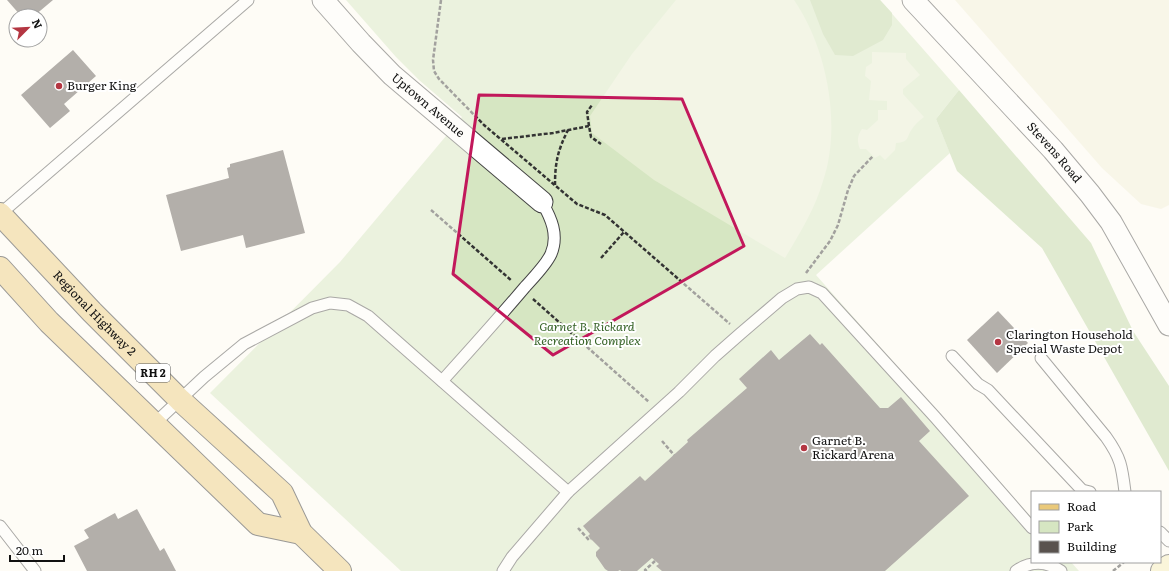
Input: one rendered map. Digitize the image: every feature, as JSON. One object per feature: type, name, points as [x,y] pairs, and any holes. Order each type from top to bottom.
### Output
[{"type":"main road","name":"Regional Highway 2","points":[[0,214],[92,312],[180,400],[282,493],[301,533],[340,571]]},
{"type":"main road","name":"RH 2","points":[[0,268],[49,322],[258,524],[301,533]]},
{"type":"main road","points":[[1162,571],[1169,566]]},
{"type":"street","name":"Uptown Avenue","points":[[323,0],[392,75],[542,202]]},
{"type":"street","name":"Stevens Road","points":[[913,0],[1053,150],[1090,194],[1111,222],[1169,325]]},
{"type":"lane","points":[[0,214],[248,0]]},
{"type":"lane","points":[[442,381],[540,270],[551,254],[554,240],[554,227],[550,215],[542,202]]},
{"type":"lane","points":[[503,571],[512,557],[568,492],[679,392],[720,352],[782,298],[797,289],[809,287],[822,293],[935,417],[1031,527]]},
{"type":"lane","points":[[154,424],[204,376],[244,344],[312,308],[330,303],[348,305],[368,316],[568,492]]},
{"type":"lane","points":[[952,356],[978,384],[988,390],[1082,490],[1086,491]]},
{"type":"lane","points":[[1041,358],[1116,450],[1121,464],[1125,491]]},
{"type":"lane","points":[[0,526],[35,571]]},
{"type":"lane","points":[[1161,533],[1169,541]]},
{"type":"lane","points":[[1016,571],[1022,566],[1035,563],[1055,566]]},
{"type":"path","points":[[441,0],[432,60],[434,70],[439,79],[473,114],[577,204],[605,215],[733,327]]},
{"type":"path","points":[[592,105],[587,112],[591,137],[601,144]]},
{"type":"path","points":[[502,140],[589,126]]},
{"type":"path","points":[[555,185],[556,163],[560,147],[568,130]]},
{"type":"path","points":[[797,289],[809,267],[822,254],[830,241],[838,225],[848,190],[854,176],[874,156]]},
{"type":"path","points":[[431,210],[514,283]]},
{"type":"path","points":[[601,258],[624,232]]},
{"type":"path","points":[[529,296],[652,404]]},
{"type":"path","points":[[662,442],[674,455]]},
{"type":"path","points":[[578,528],[589,540],[591,538]]},
{"type":"path","points":[[647,571],[646,570],[655,561]]},
{"type":"path","points":[[1113,571],[1123,563]]},
{"type":"highlighted area","points":[[479,95],[682,99],[744,246],[553,355],[453,274]]},
{"type":"shaded area","points":[[955,0],[1169,0],[1169,205],[1161,209],[1141,204],[1102,168]]},
{"type":"green space","name":"Garnet B. Rickard Recreation Complex","points":[[346,0],[880,0],[959,90],[936,119],[950,153],[816,275],[1031,517],[1031,563],[1072,563],[1079,571],[401,571],[210,393],[340,262],[462,117],[419,80],[396,57]]},
{"type":"green space","points":[[676,0],[794,0],[806,19],[823,64],[828,88],[831,112],[829,159],[816,201],[807,221],[785,258],[654,180],[592,133],[590,116],[632,54]]},
{"type":"green space","points":[[810,0],[880,0],[892,13],[892,25],[883,40],[853,56],[835,55],[823,34]]},
{"type":"green space","points":[[872,52],[906,53],[906,59],[920,75],[903,89],[903,94],[924,117],[915,125],[904,142],[896,143],[895,150],[885,160],[880,155],[875,158],[866,149],[860,149],[858,141],[858,136],[862,129],[867,130],[878,120],[878,110],[887,110],[887,101],[869,100],[871,81],[865,76],[866,67],[872,63]]},
{"type":"green space","points":[[959,90],[1091,243],[1133,331],[1169,386],[1169,471],[1042,248],[957,171],[936,119]]},
{"type":"building","points":[[7,0],[53,0],[44,8],[14,8]]},
{"type":"building","name":"Burger King","points":[[73,50],[96,76],[64,104],[70,111],[50,128],[21,95]]},
{"type":"building","points":[[283,150],[305,233],[246,248],[243,235],[181,251],[166,195],[229,178],[227,168],[230,167],[230,164]]},
{"type":"building","name":"Clarington Household Special Waste Depot","points":[[998,311],[1028,343],[997,373],[967,340]]},
{"type":"building","name":"Garnet B. Rickard Arena","points":[[810,334],[820,345],[822,343],[880,408],[888,408],[901,397],[930,431],[919,441],[969,496],[885,571],[662,571],[656,566],[659,564],[652,558],[637,571],[608,571],[605,569],[596,556],[596,552],[600,548],[588,536],[590,534],[583,526],[640,476],[645,481],[688,442],[687,440],[747,388],[739,379],[771,350],[779,360]]},
{"type":"building","points":[[137,509],[160,551],[164,548],[176,571],[87,571],[74,546],[89,538],[84,530],[115,513],[118,519]]},
{"type":"place","name":"Burger King","points":[[59,86]]},
{"type":"place","name":"Clarington Household Special Waste Depot","points":[[998,342]]},
{"type":"place","name":"Garnet B. Rickard Arena","points":[[804,448]]}]
